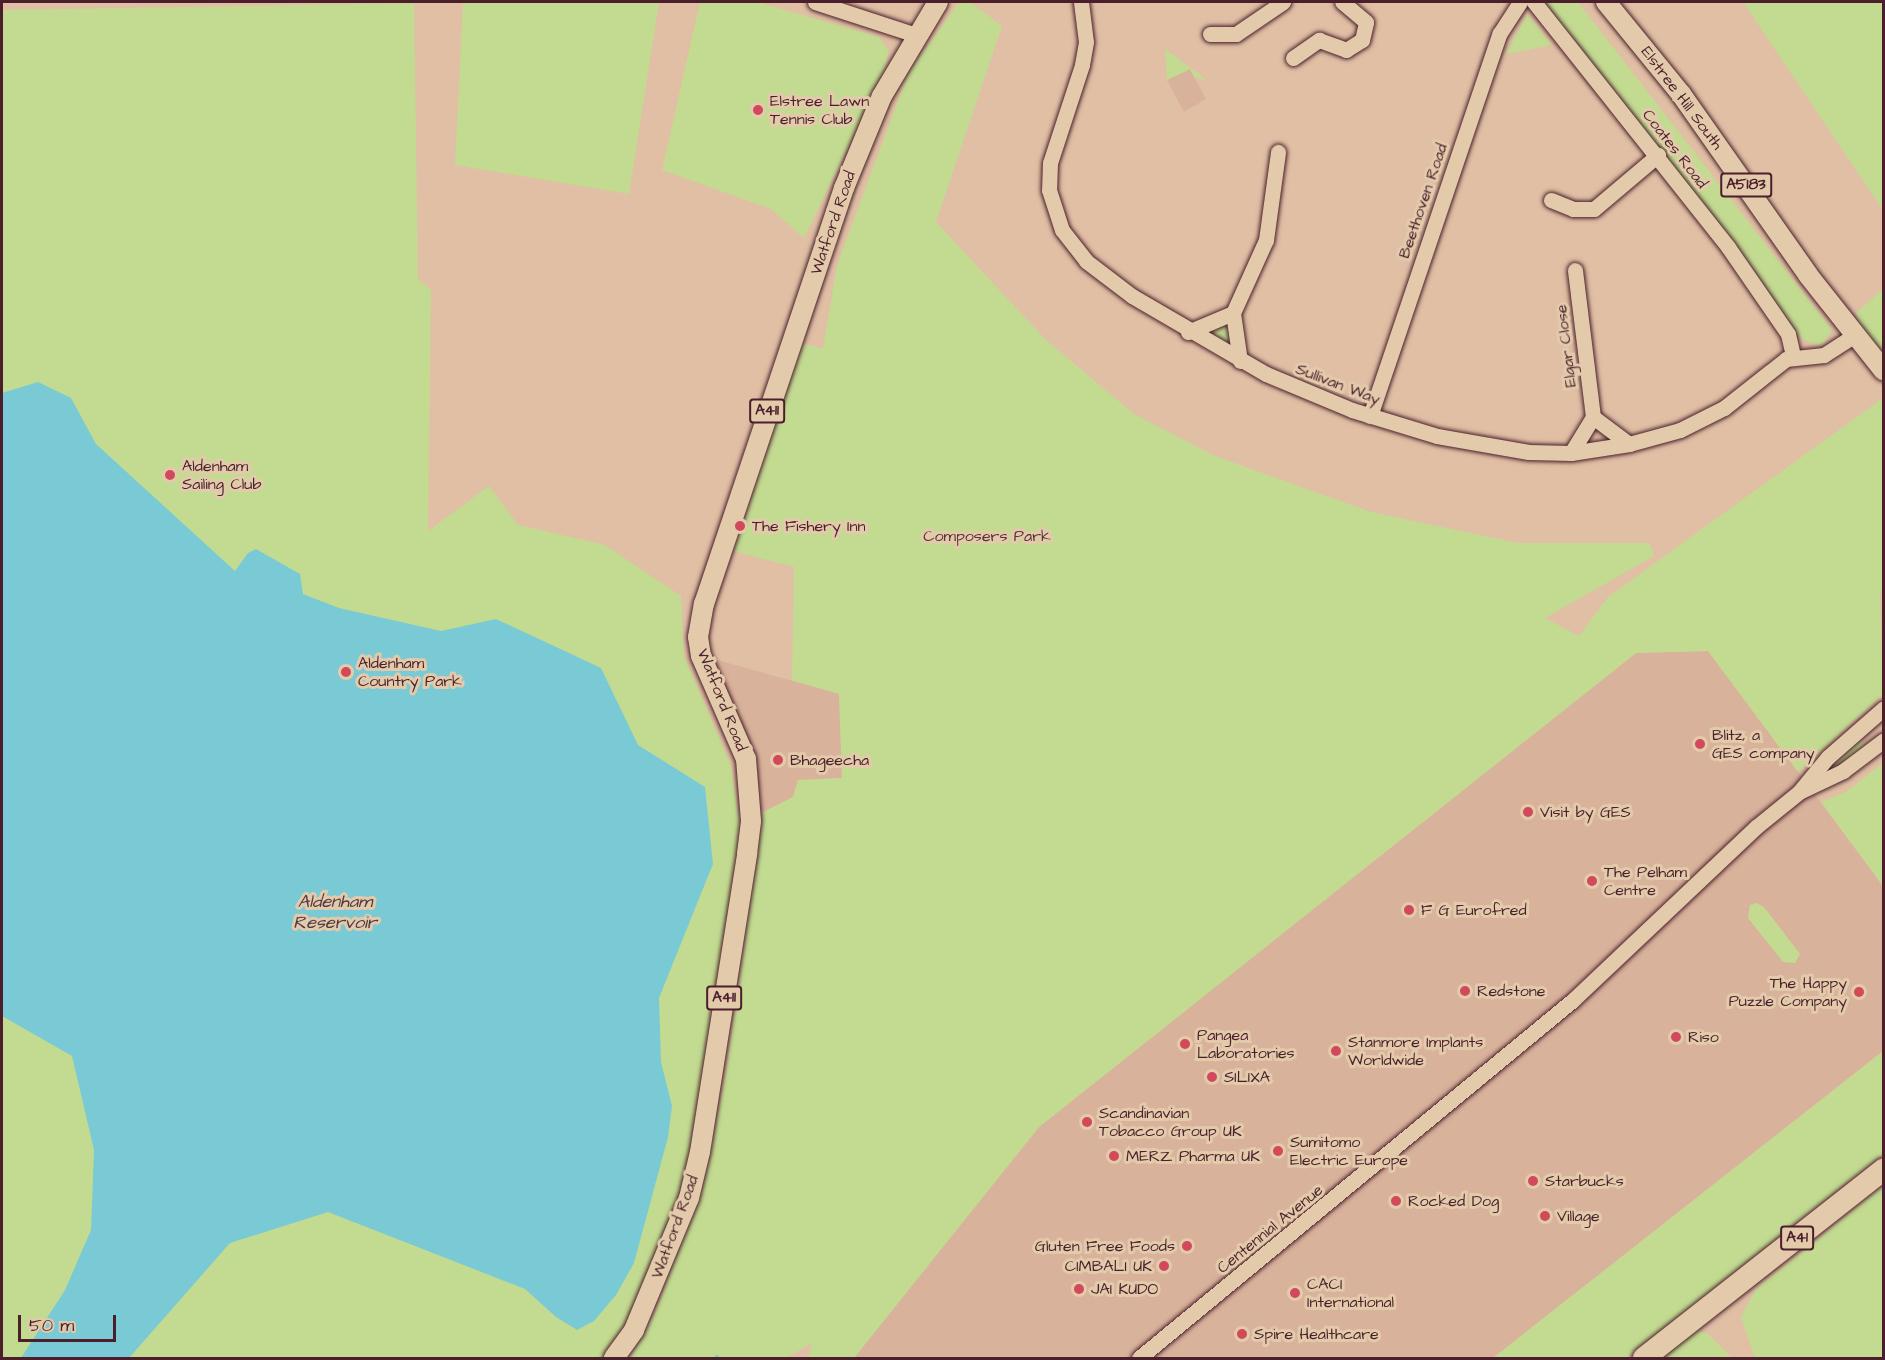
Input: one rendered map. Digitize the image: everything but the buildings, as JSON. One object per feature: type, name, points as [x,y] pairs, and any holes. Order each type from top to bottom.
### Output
[{"type":"highway","name":"A41","points":[[1644,1359],[1884,1169]]},
{"type":"main road","name":"Watford Road","points":[[617,1356],[634,1330],[689,1198],[700,1152],[751,821],[746,759],[701,656],[700,620],[712,573],[844,188],[882,96],[916,35],[938,2]]},
{"type":"main road","name":"Elstree Hill South","points":[[1606,2],[1681,94],[1853,336],[1884,372]]},
{"type":"street","points":[[815,2],[916,35]]},
{"type":"street","name":"Sullivan Way","points":[[1081,2],[1086,42],[1082,66],[1050,163],[1049,190],[1054,212],[1072,247],[1086,261],[1188,332],[1240,361],[1370,416],[1485,446],[1529,453],[1571,453],[1629,444],[1680,430],[1724,408],[1793,356]]},
{"type":"street","points":[[1293,58],[1319,40],[1346,51],[1362,40],[1366,22],[1342,2]]},
{"type":"street","name":"Beethoven Road","points":[[1370,416],[1500,33],[1520,2]]},
{"type":"street","name":"Coates Road","points":[[1534,2],[1658,155],[1728,247],[1788,334],[1793,356]]},
{"type":"street","points":[[1209,34],[1236,34],[1277,3]]},
{"type":"street","points":[[1240,361],[1233,313],[1266,240],[1278,152]]},
{"type":"street","points":[[1551,200],[1573,209],[1594,209],[1658,155]]},
{"type":"street","name":"Elgar Close","points":[[1575,270],[1593,417]]},
{"type":"street","points":[[1188,332],[1233,313]]},
{"type":"street","points":[[1793,356],[1824,355],[1853,336]]},
{"type":"street","points":[[1571,453],[1593,417],[1629,444]]},
{"type":"street","name":"Centennial Avenue","points":[[1139,1359],[1574,1000],[1756,827],[1799,792],[1828,757],[1884,708]]},
{"type":"street","name":"Centennial Avenue","points":[[1799,792],[1843,771],[1884,740]]},
{"type":"shaded area","points":[[1190,69],[1206,99],[1184,112],[1167,80]]},
{"type":"shaded area","points":[[1708,651],[1883,886],[1883,1051],[1493,1358],[854,1358],[1039,1127],[1636,653]]},
{"type":"shaded area","points":[[710,658],[839,694],[842,778],[798,780],[793,797],[763,812],[758,803],[751,748]]},
{"type":"green space","points":[[463,2],[659,2],[629,194],[455,165]]},
{"type":"green space","name":"Elstree Lawn Tennis Club","points":[[700,2],[758,2],[879,37],[889,51],[882,77],[804,238],[771,209],[662,170]]},
{"type":"green space","name":"Composers Park","points":[[959,2],[970,2],[1002,26],[936,222],[1046,340],[1134,414],[1215,456],[1371,512],[1518,543],[1649,543],[1654,556],[1545,618],[1579,636],[1608,597],[1883,398],[1884,582],[1880,594],[1883,694],[1798,772],[1708,651],[1636,653],[1039,1127],[854,1358],[808,1358],[812,1343],[786,1358],[630,1358],[655,1313],[702,1191],[725,1078],[763,812],[793,797],[798,780],[842,778],[839,694],[792,680],[794,567],[733,551],[802,343],[823,349],[837,265],[908,74]]},
{"type":"green space","points":[[1542,2],[1578,2],[1832,330],[1824,343],[1816,345],[1802,339]]},
{"type":"green space","points":[[1743,2],[1883,2],[1883,210]]},
{"type":"green space","name":"Aldenham Country Park","points":[[414,3],[418,279],[431,290],[428,531],[489,486],[518,525],[605,545],[681,596],[684,656],[731,765],[740,827],[733,891],[683,1194],[620,1343],[603,1358],[2,1358],[2,10]]},
{"type":"green space","points":[[1527,14],[1552,45],[1506,54]]},
{"type":"green space","points":[[1165,49],[1208,81],[1194,77],[1190,69],[1167,80]]},
{"type":"green space","points":[[1883,289],[1883,356],[1864,336],[1856,313]]},
{"type":"green space","points":[[1228,321],[1231,347],[1204,329]]},
{"type":"green space","points":[[1860,740],[1865,748],[1820,775],[1849,748]]},
{"type":"green space","points":[[1883,763],[1883,886],[1821,802],[1846,792]]},
{"type":"green space","points":[[1756,903],[1764,907],[1800,954],[1795,963],[1783,962],[1748,918],[1750,905]]},
{"type":"green space","points":[[1883,1051],[1883,1154],[1626,1358],[1493,1358]]},
{"type":"green space","points":[[1883,1186],[1883,1358],[1755,1358],[1741,1317],[1756,1289]]},
{"type":"green space","points":[[1695,1331],[1707,1333],[1732,1358],[1662,1358]]},
{"type":"water","name":"Aldenham Reservoir","points":[[38,382],[71,398],[96,444],[235,571],[248,553],[256,549],[300,574],[303,594],[339,608],[441,631],[496,619],[601,668],[638,745],[705,787],[713,864],[659,998],[661,1062],[672,1106],[668,1137],[634,1263],[616,1295],[594,1321],[577,1330],[556,1317],[525,1289],[328,1212],[230,1243],[129,1358],[21,1358],[65,1290],[91,1230],[94,1150],[72,1056],[2,1016],[2,393]]},
{"type":"place","name":"Elstree Lawn Tennis Club","points":[[758,110]]},
{"type":"place","name":"Aldenham Sailing Club","points":[[170,475]]},
{"type":"place","name":"The Fishery Inn","points":[[740,526]]},
{"type":"place","name":"Aldenham Country Park","points":[[346,672]]},
{"type":"place","name":"Blitz, a GES company","points":[[1700,744]]},
{"type":"place","name":"Bhageecha","points":[[778,760]]},
{"type":"place","name":"Visit by GES","points":[[1528,812]]},
{"type":"place","name":"The Pelham Centre","points":[[1592,881]]},
{"type":"place","name":"F G Eurofred","points":[[1409,910]]},
{"type":"place","name":"Redstone","points":[[1465,991]]},
{"type":"place","name":"The Happy Puzzle Company","points":[[1859,992]]},
{"type":"place","name":"Riso","points":[[1676,1037]]},
{"type":"place","name":"Pangea Laboratories","points":[[1185,1044]]},
{"type":"place","name":"Stanmore Implants Worldwide","points":[[1336,1051]]},
{"type":"place","name":"SILIXA","points":[[1212,1077]]},
{"type":"place","name":"Scandinavian Tobacco Group UK","points":[[1087,1122]]},
{"type":"place","name":"Sumitomo Electric Europe","points":[[1278,1151]]},
{"type":"place","name":"MERZ Pharma UK","points":[[1114,1156]]},
{"type":"place","name":"Starbucks","points":[[1533,1181]]},
{"type":"place","name":"Rocked Dog","points":[[1396,1201]]},
{"type":"place","name":"Village","points":[[1545,1216]]},
{"type":"place","name":"Gluten Free Foods","points":[[1187,1246]]},
{"type":"place","name":"CIMBALI UK","points":[[1164,1266]]},
{"type":"place","name":"JAI KUDO","points":[[1079,1289]]},
{"type":"place","name":"CACI International","points":[[1295,1293]]},
{"type":"place","name":"Spire Healthcare","points":[[1242,1334]]}]
